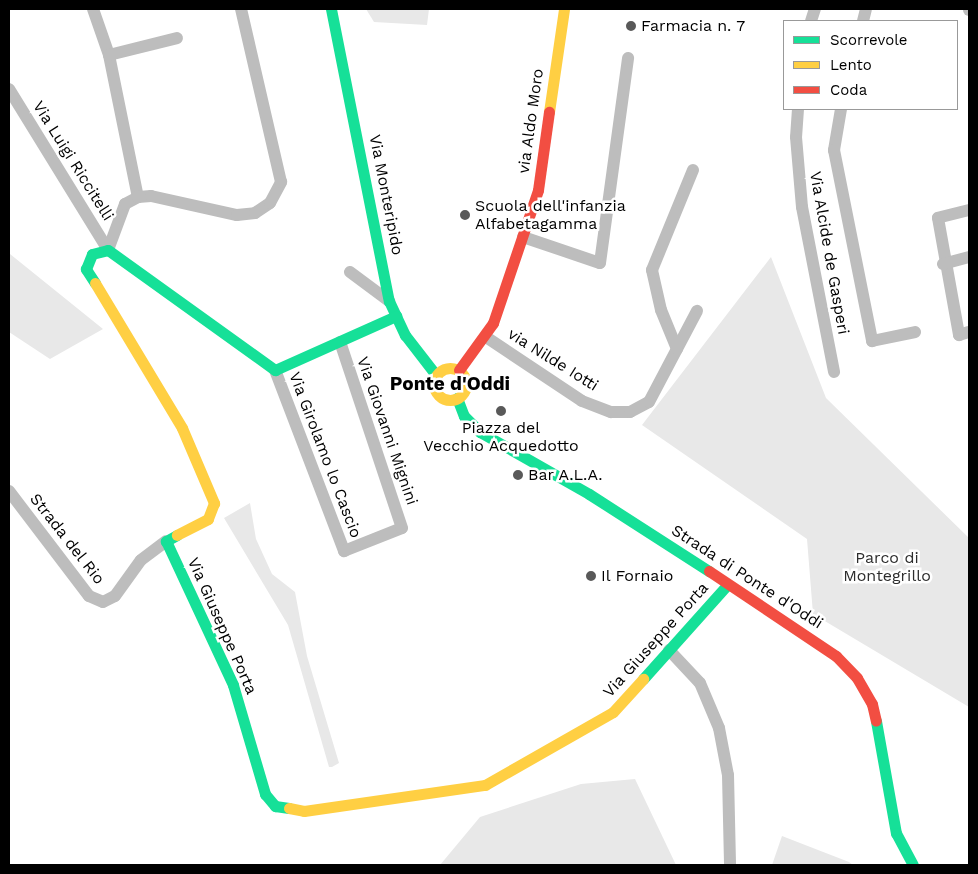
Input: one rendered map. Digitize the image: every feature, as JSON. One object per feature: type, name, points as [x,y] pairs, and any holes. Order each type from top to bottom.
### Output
[{"type":"street","points":[[93,9],[109,55],[138,197]]},
{"type":"street","points":[[114,253],[125,204],[138,197],[151,196],[237,215],[255,213],[270,203],[281,182],[241,9]]},
{"type":"street","name":"Via Monteripido","points":[[331,9],[389,301],[424,363],[436,375]]},
{"type":"street","name":"via Aldo Moro","points":[[458,370],[486,337],[501,304],[538,190],[564,9]]},
{"type":"street","points":[[109,55],[177,38]]},
{"type":"street","points":[[523,237],[600,263],[628,58]]},
{"type":"street","name":"Via Luigi Riccitelli","points":[[9,89],[114,253]]},
{"type":"street","name":"Via Alcide de Gasperi","points":[[798,110],[796,137],[802,207],[834,372]]},
{"type":"street","points":[[841,110],[834,150],[872,341],[915,332]]},
{"type":"street","points":[[677,349],[661,310],[652,270],[693,170]]},
{"type":"street","points":[[969,210],[938,218],[943,264],[958,335],[969,332]]},
{"type":"street","points":[[166,541],[208,519],[214,503],[182,428],[86,269],[92,254],[114,253],[275,370],[396,316]]},
{"type":"street","points":[[943,264],[969,257]]},
{"type":"street","points":[[350,272],[389,301]]},
{"type":"street","name":"via Nilde Iotti","points":[[486,337],[582,401],[622,412],[649,402],[697,311]]},
{"type":"street","name":"Via Giovanni Mignini","points":[[340,342],[402,528],[344,551]]},
{"type":"street","points":[[446,368],[458,370],[463,375],[465,388],[457,398],[445,399],[436,392],[436,375],[446,368]]},
{"type":"street","name":"Via Girolamo lo Cascio","points":[[275,370],[344,551]]},
{"type":"street","name":"Strada di Ponte d'Oddi","points":[[457,398],[464,416],[480,432],[584,490],[727,585],[809,635],[857,678],[872,704],[883,746],[888,798],[896,833],[913,865]]},
{"type":"street","name":"Strada del Rio","points":[[9,491],[88,596],[103,602],[116,596],[141,560],[166,541]]},
{"type":"street","name":"Via Giuseppe Porta","points":[[166,541],[233,685],[265,794],[275,806],[304,811],[485,786],[613,712],[727,585]]},
{"type":"street","points":[[669,650],[700,683],[719,728],[728,775],[730,865]]},
{"type":"green space","points":[[366,9],[429,9],[427,25],[374,22]]},
{"type":"green space","points":[[9,251],[10,254],[103,329],[50,359],[9,332]]},
{"type":"green space","name":"Parco di Montegrillo","points":[[771,257],[826,398],[969,538],[969,707],[813,614],[807,539],[642,425]]},
{"type":"green space","points":[[250,503],[256,539],[272,574],[295,592],[307,656],[339,763],[332,767],[329,767],[288,625],[224,518]]},
{"type":"green space","points":[[635,779],[676,865],[440,865],[480,817],[581,784]]},
{"type":"green space","points":[[782,836],[849,862],[853,865],[772,865]]},
{"type":"traffic: fast","points":[[331,9],[389,301],[405,335],[436,375]]},
{"type":"traffic: fast","points":[[95,283],[86,269],[92,254],[108,250],[275,370],[396,316]]},
{"type":"traffic: fast","points":[[457,398],[464,416],[480,432],[589,494],[709,571]]},
{"type":"traffic: fast","points":[[177,535],[166,541],[233,685],[265,794],[275,806],[289,808]]},
{"type":"traffic: fast","points":[[643,679],[727,585]]},
{"type":"traffic: fast","points":[[876,721],[896,833],[913,865]]},
{"type":"traffic: slow","points":[[549,112],[564,9]]},
{"type":"traffic: slow","points":[[95,283],[182,428],[214,503],[208,519],[177,535]]},
{"type":"traffic: slow","points":[[450,368],[456,369],[461,373],[465,378],[466,384],[465,390],[461,395],[456,399],[450,400],[444,399],[439,395],[435,390],[434,384],[435,378],[439,373],[444,369],[450,368]]},
{"type":"traffic: slow","points":[[289,808],[304,811],[485,785],[613,712],[643,679]]},
{"type":"traffic: jam","points":[[459,370],[493,323],[538,190],[549,112]]},
{"type":"traffic: jam","points":[[709,571],[836,656],[857,678],[872,704],[876,721]]},
{"type":"place","name":"Farmacia n. 7","points":[[631,26]]},
{"type":"place","name":"Scuola dell'infanzia Alfabetagamma","points":[[465,215]]},
{"type":"place","name":"Piazza del Vecchio Acquedotto","points":[[501,411]]},
{"type":"place","name":"Bar A.L.A.","points":[[518,475]]},
{"type":"place","name":"Il Fornaio","points":[[591,576]]},
{"type":"district","name":"Ponte d'Oddi","points":[[450,384]]}]
